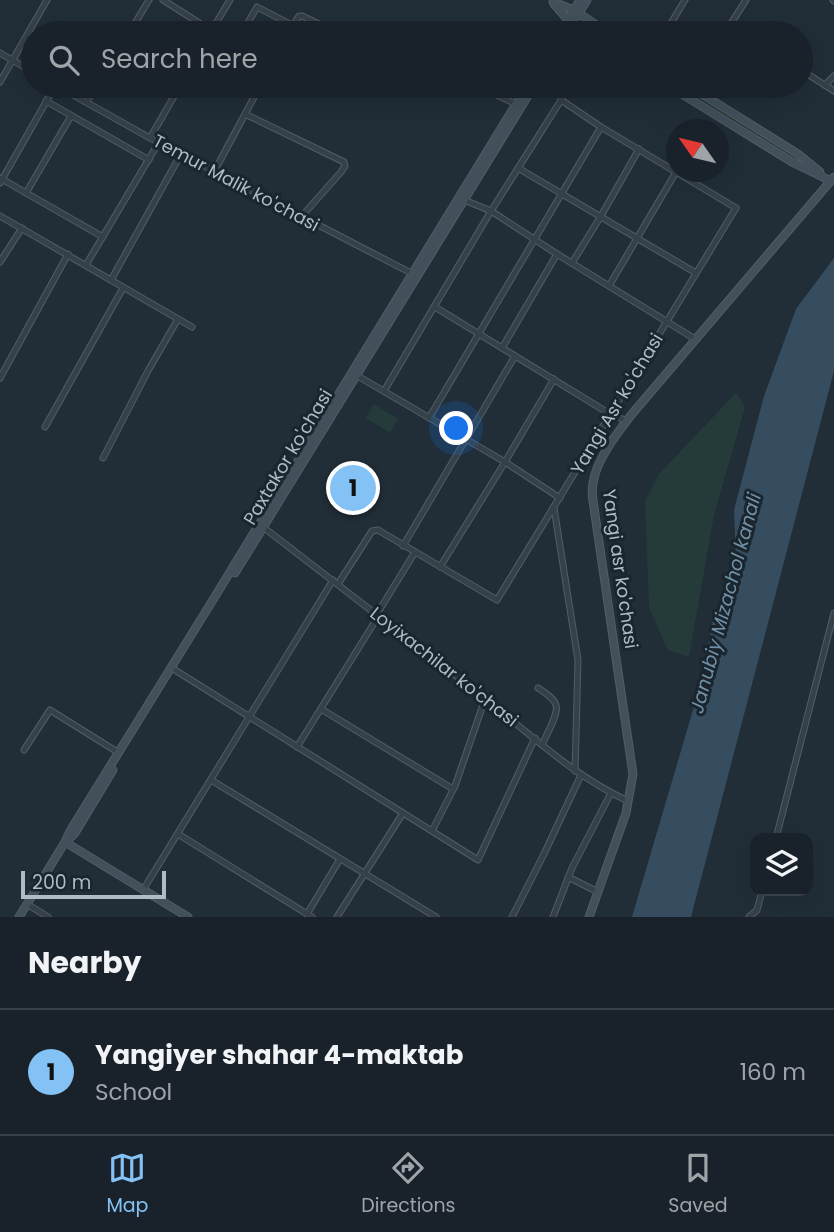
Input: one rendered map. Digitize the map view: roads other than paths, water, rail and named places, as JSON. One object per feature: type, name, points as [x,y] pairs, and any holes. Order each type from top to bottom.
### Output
[{"type":"main road","points":[[576,12],[580,0]]},
{"type":"main road","points":[[571,21],[587,0]]},
{"type":"main road","points":[[552,1],[590,21]]},
{"type":"main road","points":[[552,1],[569,21]]},
{"type":"main road","name":"Paxtakor ko'chasi","points":[[65,842],[75,833],[264,527],[520,98]]},
{"type":"main road","name":"Paxtakor ko'chasi","points":[[19,917],[414,275],[527,98]]},
{"type":"main road","points":[[688,98],[792,162],[833,180]]},
{"type":"main road","points":[[709,98],[798,154],[833,180]]},
{"type":"main road","name":"Yangi asr ko'chasi","points":[[589,917],[626,813],[633,774],[593,500],[592,485],[595,473],[609,446],[627,421],[833,180]]},
{"type":"main road","points":[[65,842],[188,917]]},
{"type":"street","points":[[35,21],[47,0]]},
{"type":"street","points":[[136,21],[149,0]]},
{"type":"street","points":[[163,0],[194,21]]},
{"type":"street","points":[[217,21],[230,0]]},
{"type":"street","points":[[672,21],[685,0]]},
{"type":"street","points":[[733,21],[746,0]]},
{"type":"street","points":[[249,21],[257,7],[284,21]]},
{"type":"street","points":[[295,21],[299,16],[313,21]]},
{"type":"street","points":[[0,82],[21,46]]},
{"type":"street","points":[[0,53],[21,65]]},
{"type":"street","points":[[825,85],[834,76]]},
{"type":"street","points":[[813,78],[834,91]]},
{"type":"street","points":[[48,98],[1,180],[103,237]]},
{"type":"street","name":"Temur Malik ko'chasi","points":[[79,98],[214,172],[414,275]]},
{"type":"street","points":[[87,102],[90,98]]},
{"type":"street","points":[[150,138],[173,98]]},
{"type":"street","points":[[214,172],[254,98]]},
{"type":"street","points":[[503,98],[516,104]]},
{"type":"street","points":[[384,391],[561,100],[666,165]]},
{"type":"street","points":[[46,102],[149,160]]},
{"type":"street","points":[[245,114],[344,162],[341,173],[301,217]]},
{"type":"street","points":[[26,193],[71,116]]},
{"type":"street","points":[[429,418],[601,127]]},
{"type":"street","points":[[86,265],[159,142]]},
{"type":"street","points":[[572,263],[639,149]]},
{"type":"street","points":[[111,280],[181,154]]},
{"type":"street","points":[[518,168],[696,273]]},
{"type":"street","points":[[609,286],[671,182]]},
{"type":"street","name":"Yangi Asr ko'chasi","points":[[440,567],[497,600],[736,208],[693,182]]},
{"type":"street","points":[[464,200],[491,212],[695,340]]},
{"type":"street","points":[[0,216],[192,327]]},
{"type":"street","points":[[0,262],[22,228]]},
{"type":"street","points":[[0,379],[68,254]]},
{"type":"street","points":[[502,348],[556,254]]},
{"type":"street","points":[[46,427],[123,288]]},
{"type":"street","points":[[435,307],[610,414],[627,421]]},
{"type":"street","points":[[103,458],[178,319]]},
{"type":"street","points":[[403,546],[515,356]]},
{"type":"street","points":[[356,375],[505,462],[560,498]]},
{"type":"street","points":[[338,584],[374,529],[440,567],[554,379]]},
{"type":"street","points":[[554,508],[578,660],[575,771]]},
{"type":"street","name":"Loyixachilar ko'chasi","points":[[264,527],[575,771],[628,801]]},
{"type":"street","points":[[298,747],[415,552]]},
{"type":"street","points":[[143,890],[332,580]]},
{"type":"street","points":[[777,833],[834,613]]},
{"type":"street","points":[[175,670],[478,860],[535,738]]},
{"type":"street","points":[[538,688],[556,704],[556,714],[542,745]]},
{"type":"street","points":[[432,831],[453,789],[485,699]]},
{"type":"street","points":[[321,709],[453,789]]},
{"type":"street","points":[[24,750],[50,710],[119,753]]},
{"type":"street","points":[[512,917],[581,775]]},
{"type":"street","points":[[211,780],[436,917]]},
{"type":"street","points":[[553,917],[568,877],[611,793]]},
{"type":"street","points":[[337,917],[403,813]]},
{"type":"street","points":[[178,834],[309,916],[340,859]]},
{"type":"street","points":[[568,877],[598,892]]},
{"type":"street","points":[[749,917],[757,910],[761,896]]},
{"type":"street","points":[[27,904],[48,917]]},
{"type":"water","name":"Janubiy Mizachol kanali","points":[[834,258],[834,371],[691,917],[632,917],[698,693],[713,621],[736,560],[734,510],[764,396],[796,309]]},
{"type":"place","name":"Yangiyer shahar 4-maktab","points":[[353,488]]}]
